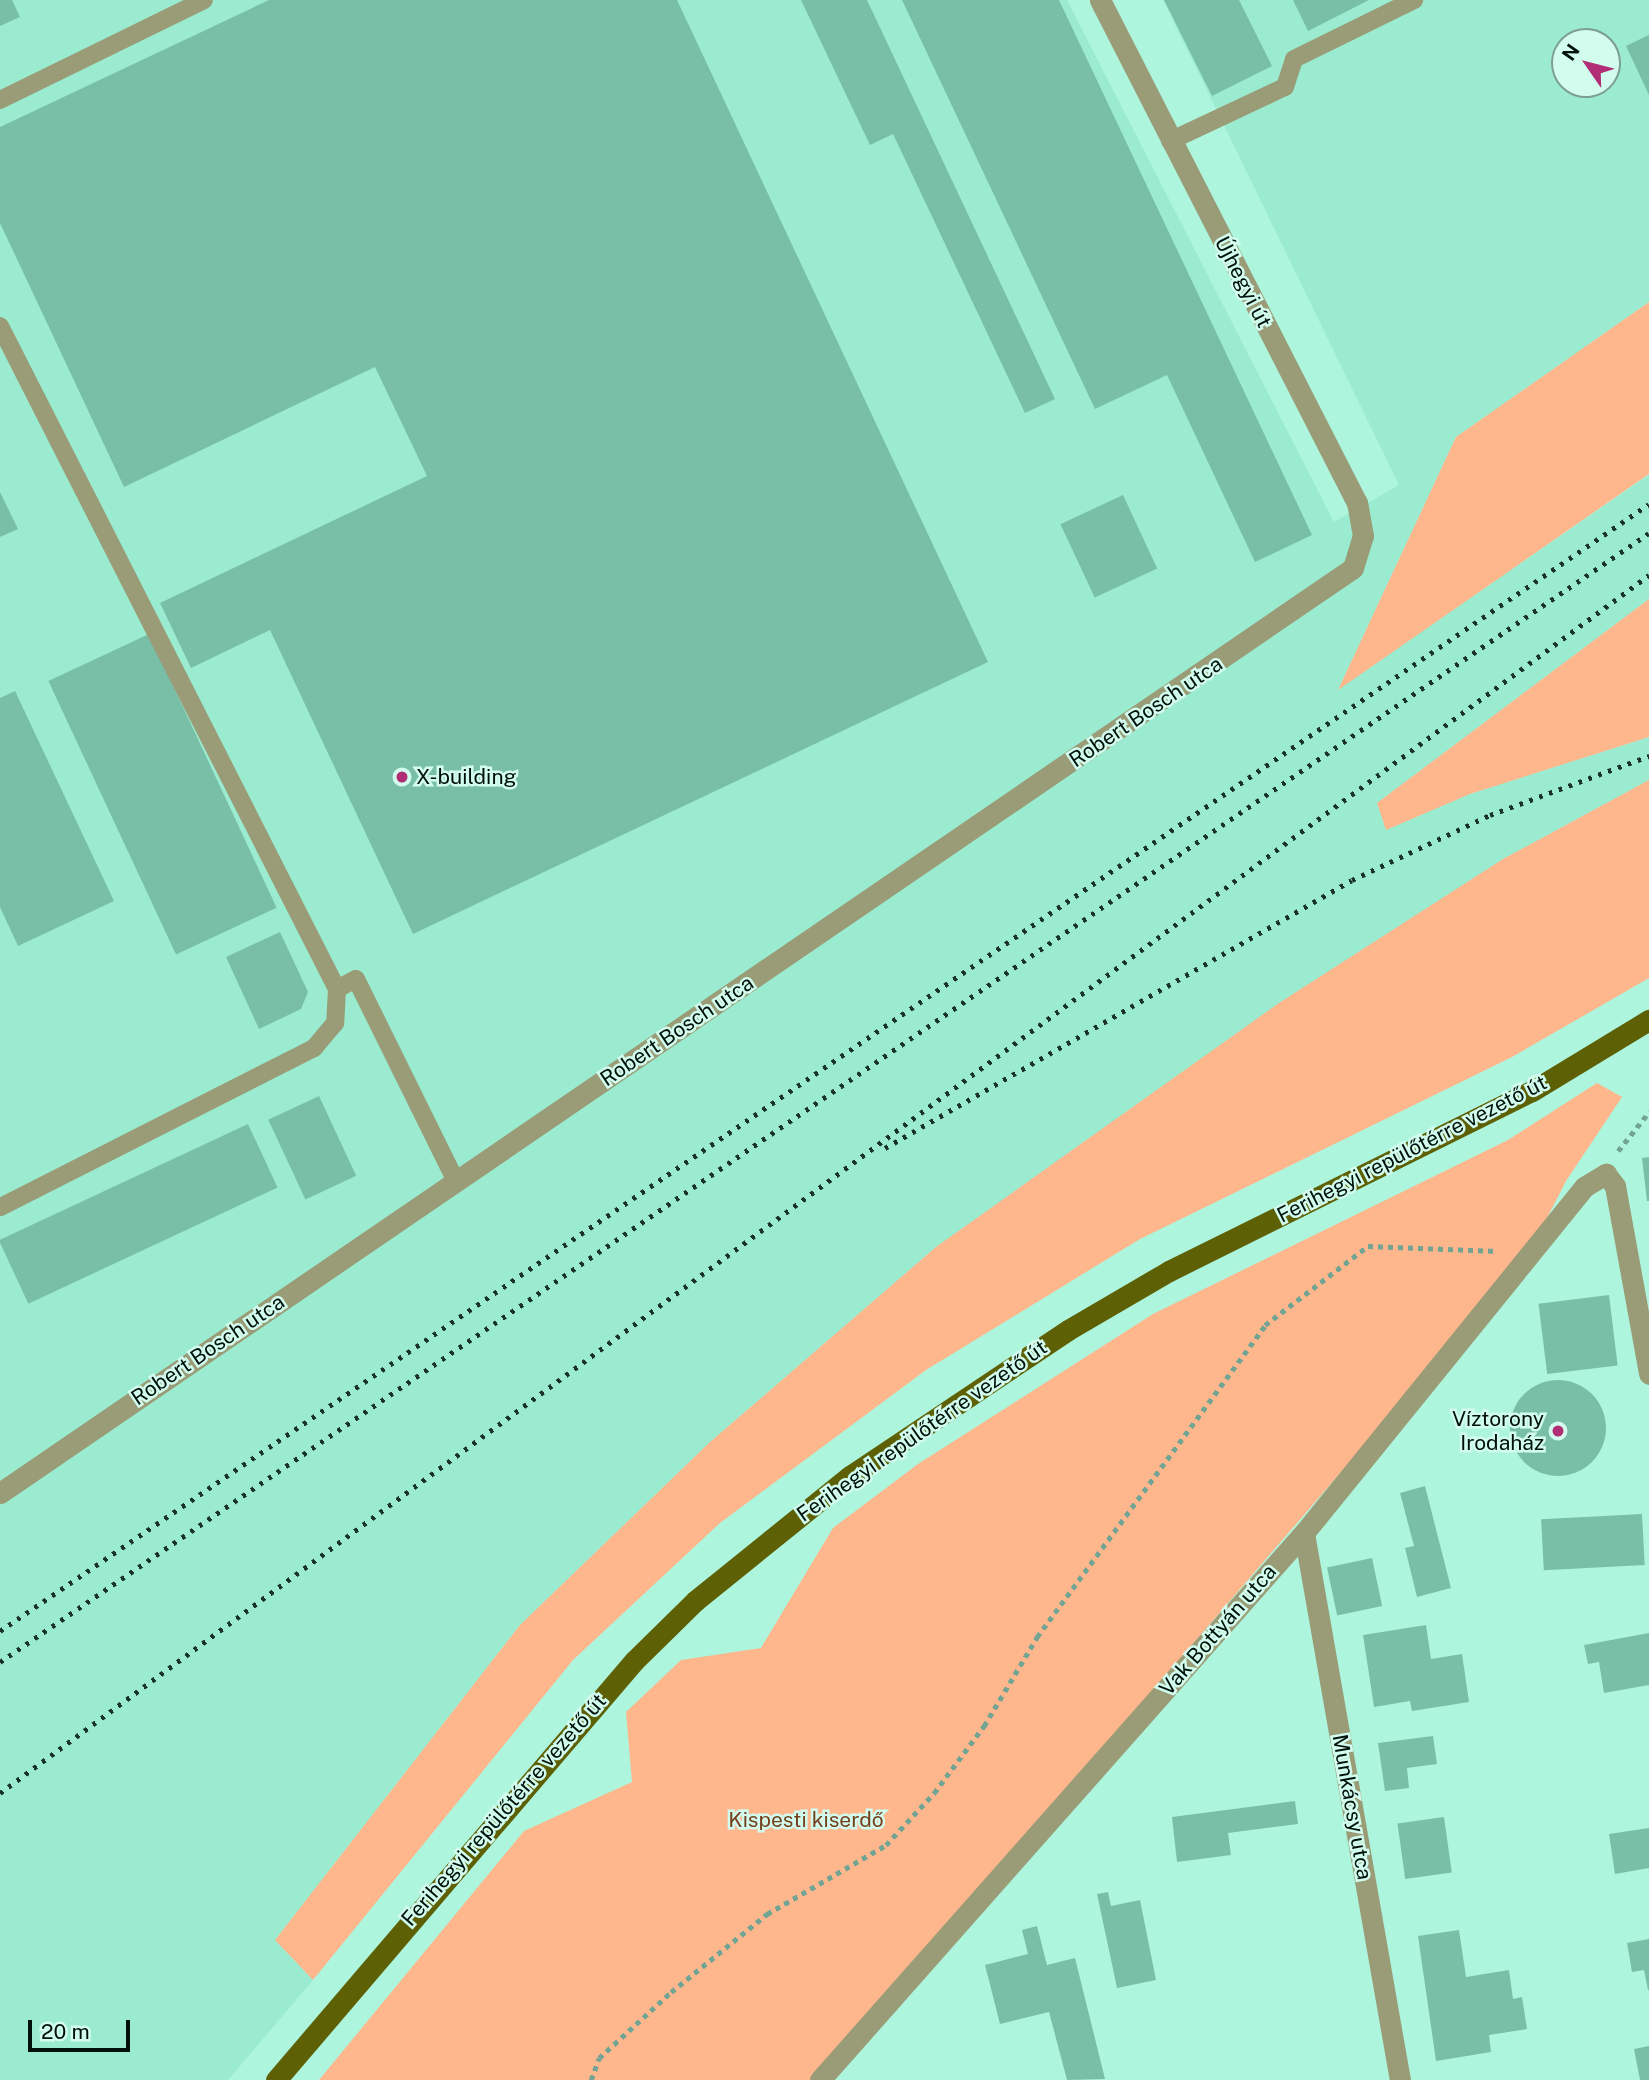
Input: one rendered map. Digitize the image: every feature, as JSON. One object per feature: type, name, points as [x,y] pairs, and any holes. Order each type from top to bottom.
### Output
[{"type":"main road","name":"Ferihegyi repülőtérre vezető út","points":[[276,2080],[634,1661],[705,1592],[849,1476],[1068,1330],[1169,1271],[1532,1091],[1649,1020]]},
{"type":"street","name":"Újhegyi út","points":[[1100,0],[1357,503],[1363,536],[1353,568]]},
{"type":"street","name":"Robert Bosch utca","points":[[1,1490],[1353,568]]},
{"type":"street","name":"Vak Bottyán utca","points":[[820,2080],[1304,1533],[1584,1187],[1604,1174]]},
{"type":"street","points":[[1604,1174],[1615,1186],[1649,1374]]},
{"type":"street","name":"Munkácsy utca","points":[[1304,1533],[1400,2080]]},
{"type":"lane","points":[[0,100],[204,0]]},
{"type":"lane","points":[[1170,141],[1285,87],[1294,59],[1414,0]]},
{"type":"lane","points":[[0,326],[337,989],[335,1023],[314,1048],[0,1207]]},
{"type":"lane","points":[[337,989],[356,979],[456,1181]]},
{"type":"path","points":[[1604,1174],[1649,1112]]},
{"type":"path","points":[[590,2080],[599,2058],[671,1992],[767,1913],[886,1845],[934,1793],[984,1726],[1037,1637],[1265,1325],[1368,1246],[1528,1255]]},
{"type":"shaded area","points":[[0,0],[1067,0],[1334,522],[1399,485],[1163,0],[1649,0],[1649,302],[1456,437],[1339,688],[1649,475],[1649,599],[1377,803],[1386,830],[1470,794],[1649,737],[1649,780],[1503,859],[936,1247],[710,1442],[520,1625],[275,1940],[313,1980],[228,2080],[0,2080]]},
{"type":"green space","points":[[1649,302],[1649,474],[1338,690],[1456,437]]},
{"type":"green space","points":[[1649,599],[1649,737],[1470,794],[1386,830],[1377,803]]},
{"type":"green space","points":[[1649,780],[1649,978],[1512,1057],[1140,1239],[926,1370],[720,1523],[573,1660],[313,1980],[275,1940],[520,1625],[710,1442],[936,1247],[1279,1003],[1503,859]]},
{"type":"green space","name":"Kispesti kiserdő","points":[[1597,1083],[1622,1097],[1566,1181],[1528,1255],[817,2080],[319,2080],[524,1831],[632,1782],[626,1712],[681,1660],[761,1648],[833,1528],[918,1464],[1153,1314],[1508,1140]]},
{"type":"building","points":[[0,0],[12,0],[20,17],[0,26]]},
{"type":"building","points":[[269,0],[677,0],[988,662],[413,934],[270,630],[191,668],[160,603],[427,476],[375,367],[124,487],[0,223],[0,127]]},
{"type":"building","points":[[801,0],[867,0],[1055,399],[1025,413],[893,134],[870,145]]},
{"type":"building","points":[[902,0],[1059,0],[1312,535],[1255,562],[1167,375],[1095,409]]},
{"type":"building","points":[[1164,0],[1239,0],[1272,66],[1212,96]]},
{"type":"building","points":[[1293,0],[1369,0],[1308,31]]},
{"type":"building","points":[[1649,35],[1649,95],[1626,46]]},
{"type":"building","points":[[0,492],[18,529],[0,537]]},
{"type":"building","points":[[1123,495],[1157,568],[1095,598],[1060,524]]},
{"type":"building","points":[[149,634],[277,908],[176,955],[48,681]]},
{"type":"building","points":[[15,691],[114,901],[18,946],[0,907],[0,698]]},
{"type":"building","points":[[280,932],[308,992],[301,1009],[259,1029],[226,957]]},
{"type":"building","points":[[319,1096],[356,1176],[305,1199],[268,1120]]},
{"type":"building","points":[[248,1124],[278,1187],[28,1304],[0,1240]]},
{"type":"building","points":[[1649,1157],[1649,1201],[1647,1201],[1642,1158]]},
{"type":"building","points":[[1609,1295],[1618,1365],[1547,1374],[1539,1304]]},
{"type":"building","name":"Víztorony Irodaház","points":[[1549,1380],[1567,1380],[1585,1388],[1598,1401],[1606,1419],[1603,1447],[1585,1468],[1567,1476],[1549,1476],[1531,1468],[1518,1455],[1510,1437],[1510,1419],[1518,1401],[1531,1388]]},
{"type":"building","points":[[1425,1486],[1451,1588],[1417,1597],[1405,1548],[1414,1546],[1400,1493]]},
{"type":"building","points":[[1642,1514],[1645,1565],[1544,1570],[1541,1519]]},
{"type":"building","points":[[1372,1558],[1382,1606],[1337,1615],[1327,1568]]},
{"type":"building","points":[[1426,1625],[1431,1659],[1462,1654],[1469,1702],[1412,1711],[1410,1701],[1374,1707],[1363,1635]]},
{"type":"building","points":[[1649,1633],[1649,1685],[1604,1693],[1599,1662],[1588,1664],[1584,1645]]},
{"type":"building","points":[[1433,1736],[1437,1764],[1407,1768],[1409,1788],[1385,1791],[1378,1743]]},
{"type":"building","points":[[1295,1801],[1298,1824],[1228,1833],[1231,1855],[1177,1862],[1172,1817]]},
{"type":"building","points":[[1444,1817],[1452,1872],[1405,1879],[1397,1824]]},
{"type":"building","points":[[1649,1828],[1649,1868],[1615,1874],[1609,1834]]},
{"type":"building","points":[[1108,1892],[1111,1906],[1140,1900],[1156,1980],[1117,1988],[1097,1894]]},
{"type":"building","points":[[1037,1926],[1047,1965],[1075,1958],[1105,2079],[1067,2080],[1049,2012],[1000,2024],[985,1965],[1028,1954],[1022,1930]]},
{"type":"building","points":[[1459,1930],[1466,1977],[1509,1970],[1513,1999],[1522,1997],[1527,2029],[1489,2035],[1491,2052],[1436,2061],[1418,1936]]},
{"type":"building","points":[[1649,1939],[1648,1990],[1644,1970],[1632,1972],[1627,1943]]},
{"type":"building","points":[[1649,2046],[1649,2080],[1640,2080],[1634,2049]]},
{"type":"railway","points":[[0,1631],[1649,504]]},
{"type":"railway","points":[[0,1662],[1649,533]]},
{"type":"railway","points":[[0,1793],[1649,575]]},
{"type":"railway","points":[[885,1148],[1352,880],[1490,815],[1649,756]]},
{"type":"place","name":"X-building","points":[[402,777]]},
{"type":"place","name":"Víztorony Irodaház","points":[[1558,1431]]}]
